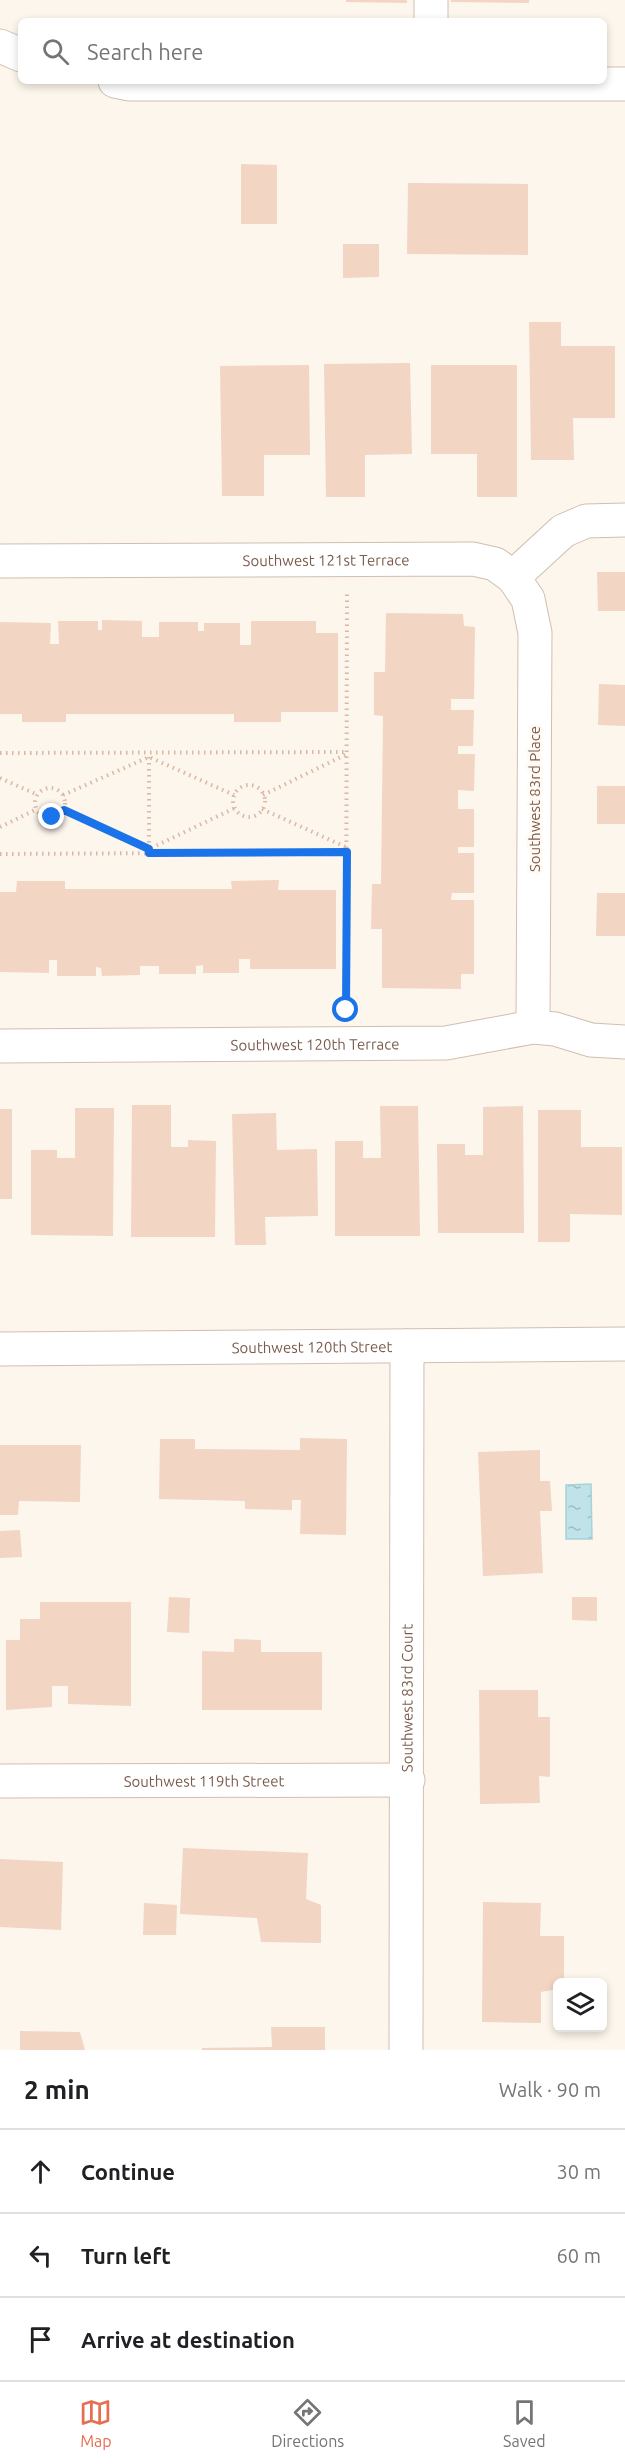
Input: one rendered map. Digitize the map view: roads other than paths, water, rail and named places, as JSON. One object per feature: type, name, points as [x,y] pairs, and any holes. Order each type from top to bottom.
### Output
[{"type":"street","points":[[431,0],[431,18]]},
{"type":"street","points":[[0,46],[18,54]]},
{"type":"street","points":[[607,84],[625,84]]},
{"type":"street","points":[[513,577],[563,531],[586,521],[625,520]]},
{"type":"street","name":"Southwest 121st Terrace","points":[[0,561],[473,559],[495,564],[513,577]]},
{"type":"street","name":"Southwest 83rd Place","points":[[513,577],[528,599],[535,633],[533,1027]]},
{"type":"street","name":"Southwest 120th Terrace","points":[[0,1046],[446,1043],[533,1027],[555,1029],[591,1040],[625,1042]]},
{"type":"street","name":"Southwest 120th Street","points":[[0,1349],[625,1344]]},
{"type":"street","name":"Southwest 83rd Court","points":[[406,2050],[408,1346]]},
{"type":"street","name":"Southwest 119th Street","points":[[0,1781],[408,1780]]},
{"type":"water","points":[[591,1484],[592,1539],[566,1539],[566,1485]]}]
